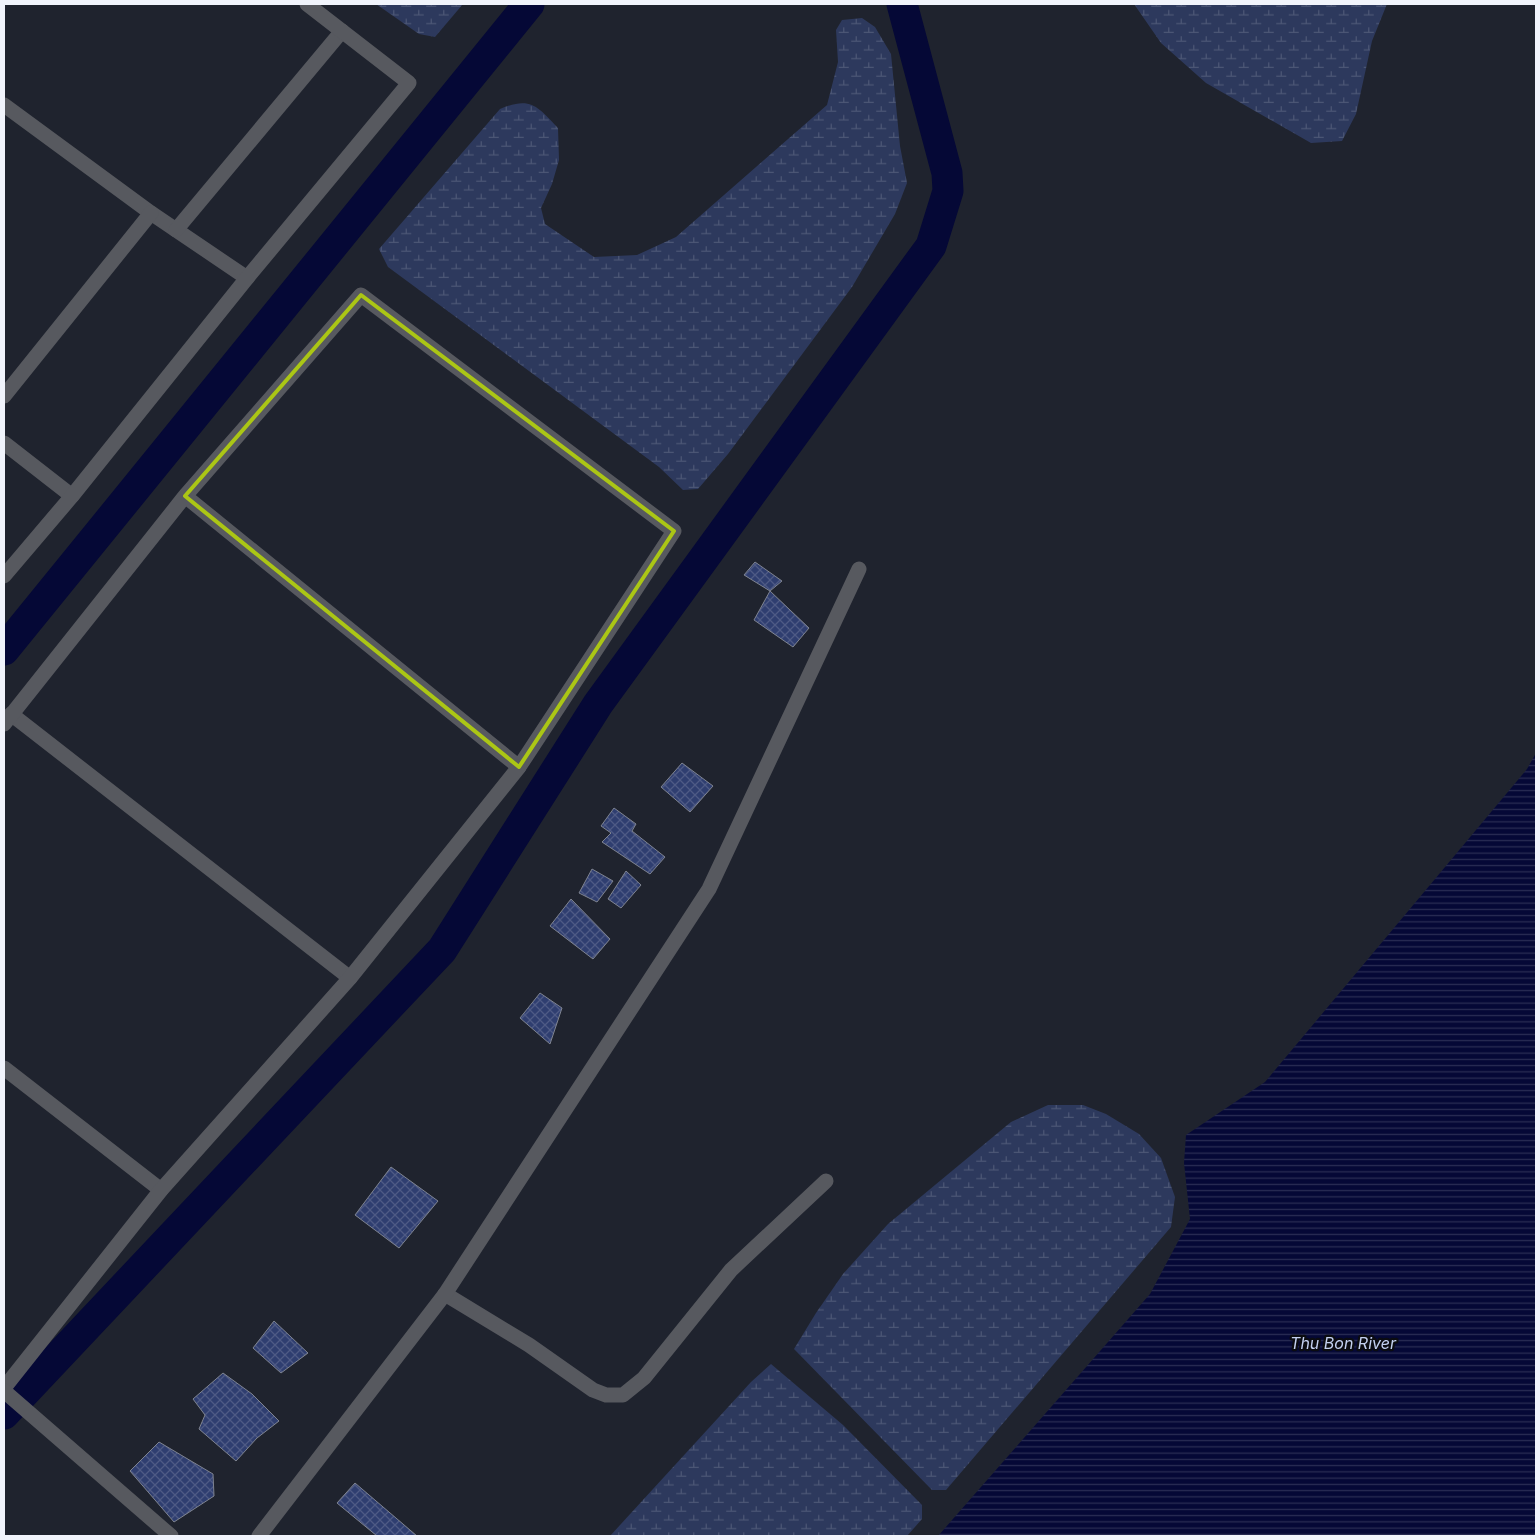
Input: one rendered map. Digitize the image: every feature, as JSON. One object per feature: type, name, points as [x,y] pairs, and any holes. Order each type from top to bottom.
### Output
[{"type":"street","points":[[4,576],[72,496],[247,278],[409,83],[307,4]]},
{"type":"street","points":[[176,230],[342,31]]},
{"type":"street","points":[[4,105],[151,213],[247,278]]},
{"type":"street","points":[[4,396],[151,213]]},
{"type":"street","points":[[171,1536],[37,1421],[4,1390],[161,1190],[350,978],[519,767],[674,531],[361,295],[185,496],[8,719],[350,978]]},
{"type":"street","points":[[4,444],[72,496]]},
{"type":"street","points":[[185,496],[519,767]]},
{"type":"street","points":[[259,1536],[445,1294],[709,889],[859,569]]},
{"type":"street","points":[[4,1068],[161,1190]]},
{"type":"street","points":[[445,1294],[529,1345],[593,1390],[606,1395],[623,1395],[644,1378],[731,1270],[826,1181]]},
{"type":"highlighted area","points":[[361,295],[674,531],[519,767],[185,496]]},
{"type":"green space","points":[[376,4],[463,4],[435,37],[419,34]]},
{"type":"green space","points":[[1134,4],[1387,4],[1372,41],[1356,114],[1342,141],[1311,143],[1206,83],[1161,43]]},
{"type":"green space","points":[[862,18],[875,27],[891,54],[900,146],[907,183],[895,214],[852,287],[728,454],[698,489],[683,490],[659,467],[388,267],[379,249],[500,109],[519,103],[533,105],[558,128],[559,160],[552,184],[541,208],[545,224],[594,257],[637,255],[676,237],[827,105],[838,62],[836,30],[842,20]]},
{"type":"green space","points":[[1048,1105],[1083,1105],[1106,1114],[1139,1134],[1161,1158],[1175,1197],[1171,1227],[946,1490],[932,1490],[794,1349],[843,1274],[888,1224],[1011,1122]]},
{"type":"green space","points":[[771,1364],[843,1425],[922,1505],[922,1519],[907,1536],[610,1536],[751,1382]]},
{"type":"water","name":"Thu Bon River","points":[[1536,753],[1536,1536],[938,1536],[1150,1294],[1190,1219],[1184,1163],[1186,1135],[1265,1082],[1527,769]]},
{"type":"building","points":[[755,562],[782,581],[770,591],[744,575]]},
{"type":"building","points":[[770,591],[809,628],[793,647],[754,620]]},
{"type":"building","points":[[682,763],[713,786],[690,812],[661,787]]},
{"type":"building","points":[[614,808],[636,824],[632,831],[665,857],[650,874],[602,842],[611,833],[601,826]]},
{"type":"building","points":[[592,869],[613,881],[597,902],[579,893]]},
{"type":"building","points":[[626,871],[641,885],[621,908],[608,899]]},
{"type":"building","points":[[571,899],[610,939],[593,959],[550,926]]},
{"type":"building","points":[[540,993],[562,1008],[550,1044],[520,1018]]},
{"type":"building","points":[[391,1167],[438,1201],[399,1248],[355,1215]]},
{"type":"building","points":[[274,1321],[308,1353],[281,1373],[253,1348]]},
{"type":"building","points":[[223,1373],[252,1394],[279,1421],[257,1438],[236,1461],[199,1429],[205,1415],[193,1399]]},
{"type":"building","points":[[159,1442],[213,1474],[214,1496],[174,1522],[130,1471]]},
{"type":"building","points":[[355,1483],[417,1536],[377,1536],[337,1503]]},
{"type":"waterway","points":[[4,650],[529,4]]},
{"type":"waterway","points":[[4,1414],[442,950],[598,704],[931,246],[948,191],[947,173],[902,4]]}]
